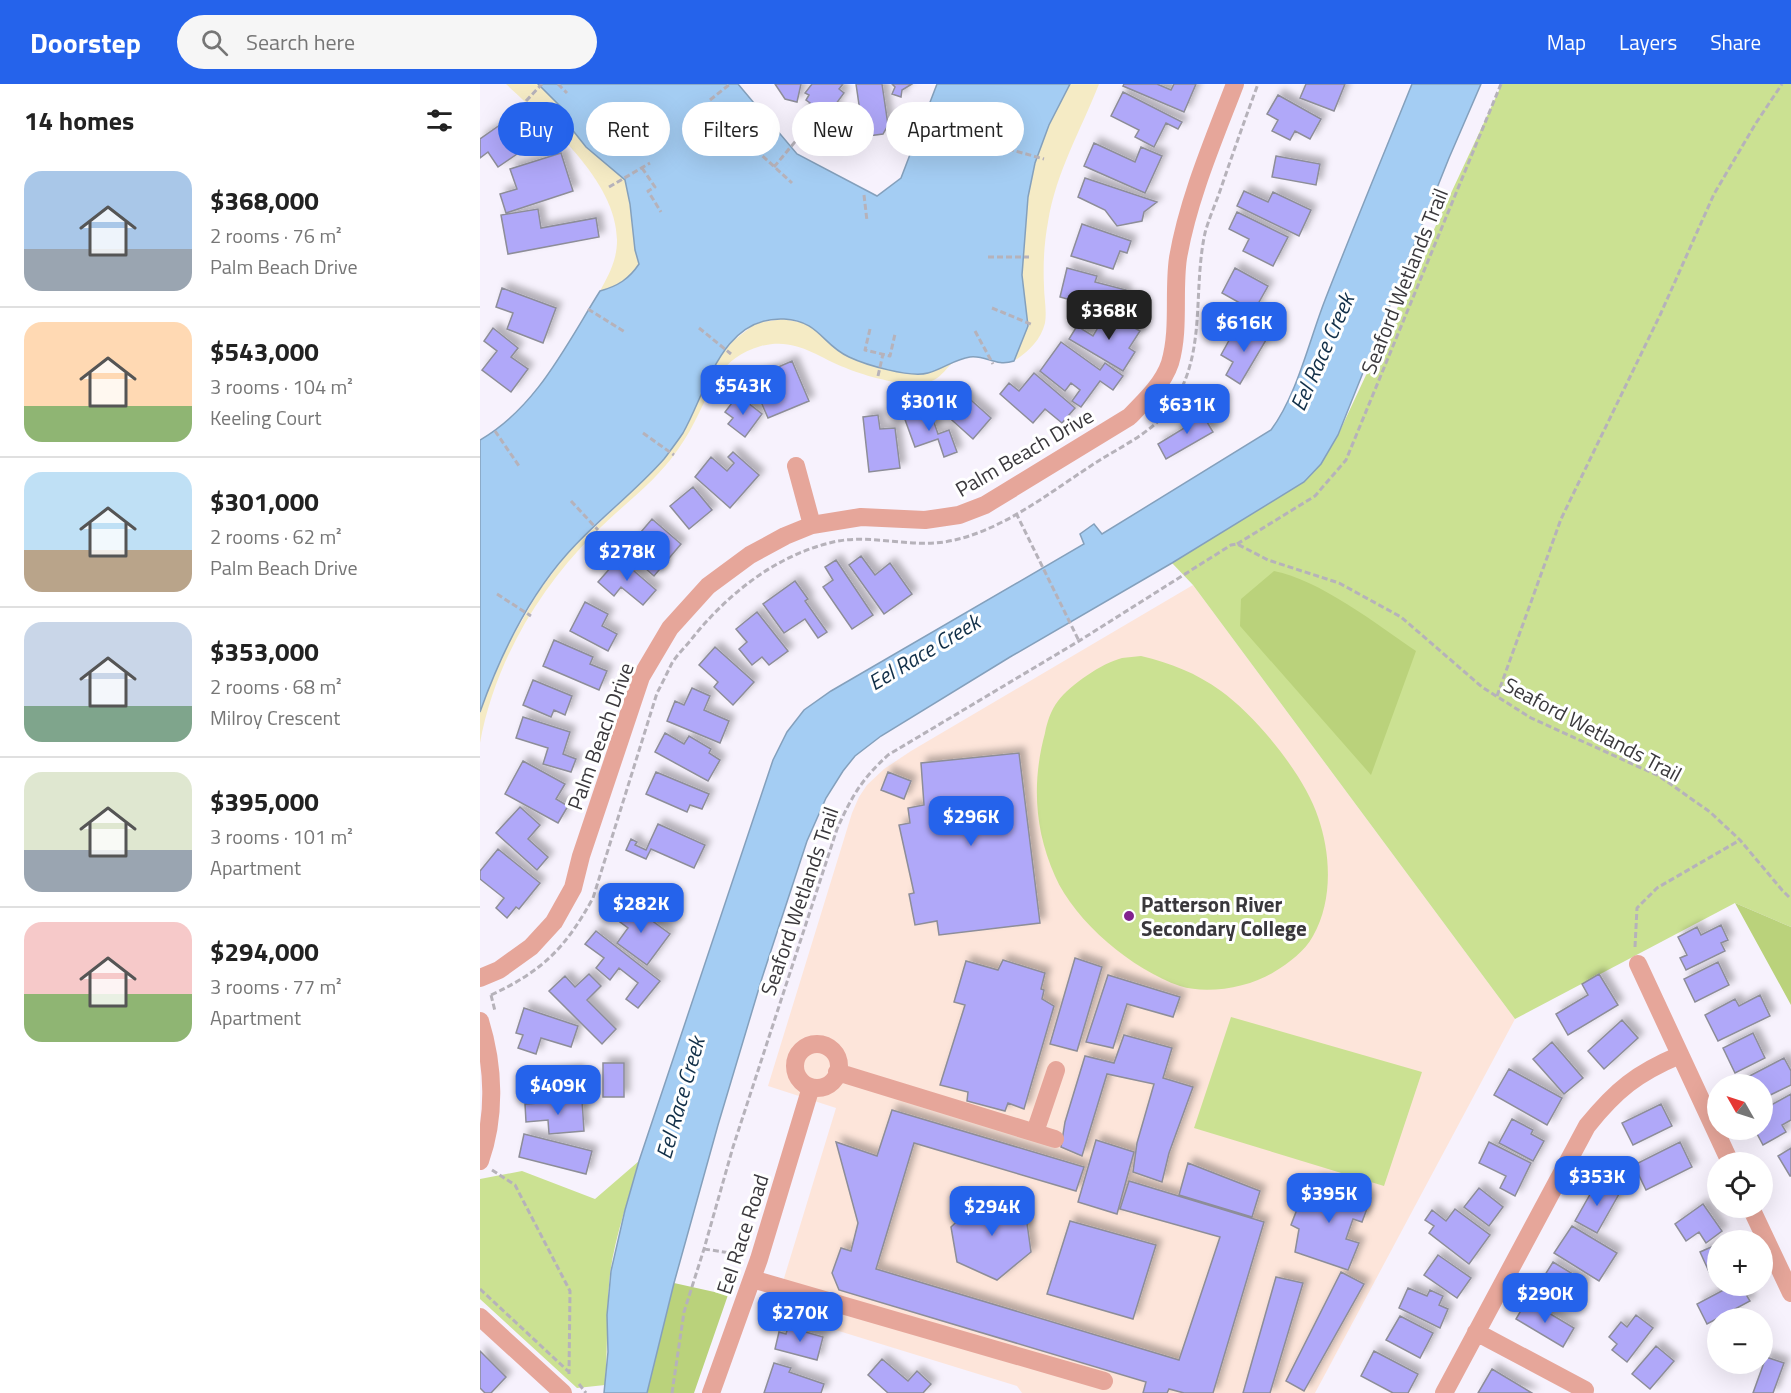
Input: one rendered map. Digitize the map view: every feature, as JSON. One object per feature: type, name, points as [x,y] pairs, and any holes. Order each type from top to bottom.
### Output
[{"type":"street","name":"Palm Beach Drive","points":[[480,978],[499,970],[531,947],[554,922],[573,888],[581,856],[641,677],[670,628],[708,586],[750,555],[785,536],[812,525],[861,518],[925,520],[968,511],[985,504],[1129,417],[1146,400],[1160,382],[1170,363],[1178,258],[1206,162],[1235,84]]},
{"type":"street","points":[[796,466],[812,525]]},
{"type":"street","points":[[1637,956],[1725,1152]]},
{"type":"street","points":[[480,1021],[488,1046],[492,1099],[484,1164]]},
{"type":"street","points":[[819,1044],[832,1051],[838,1063],[837,1072],[834,1079],[827,1085],[819,1088],[811,1087],[800,1080],[795,1069],[798,1054],[807,1047],[819,1044]]},
{"type":"street","points":[[1444,1393],[1587,1126],[1608,1100],[1636,1077],[1680,1055]]},
{"type":"street","points":[[1035,1132],[1056,1070]]},
{"type":"street","points":[[837,1072],[1055,1138]]},
{"type":"street","name":"Eel Race Road","points":[[711,1393],[759,1259],[811,1087]]},
{"type":"street","points":[[1756,1218],[1791,1293]]},
{"type":"street","points":[[752,1279],[1104,1381]]},
{"type":"street","points":[[480,1317],[566,1388]]},
{"type":"street","points":[[1476,1332],[1586,1390]]},
{"type":"path","points":[[526,101],[542,84]]},
{"type":"path","points":[[558,84],[567,93]]},
{"type":"path","points":[[710,100],[730,84]]},
{"type":"path","points":[[491,995],[509,987],[540,967],[561,948],[578,925],[592,898],[657,693],[673,662],[706,621],[733,595],[768,569],[805,552],[838,542],[867,539],[944,542],[981,531],[1016,513],[1146,431],[1168,410],[1186,383],[1195,347],[1198,278],[1205,232],[1258,84]]},
{"type":"path","name":"Seaford Wetlands Trail","points":[[672,1393],[684,1312],[736,1136],[837,829],[852,795],[868,773],[888,755],[1315,496],[1346,460],[1501,84]]},
{"type":"path","points":[[1497,696],[1561,519],[1661,313],[1714,194],[1782,84]]},
{"type":"path","points":[[774,167],[792,145]]},
{"type":"path","points":[[1024,153],[1044,159]]},
{"type":"path","points":[[762,156],[792,183]]},
{"type":"path","points":[[609,187],[650,163]]},
{"type":"path","points":[[642,168],[655,187],[648,191],[661,212]]},
{"type":"path","points":[[864,195],[867,221]]},
{"type":"path","points":[[988,257],[1029,257]]},
{"type":"path","points":[[992,308],[1033,325]]},
{"type":"path","points":[[588,309],[625,332]]},
{"type":"path","points":[[699,328],[731,354]]},
{"type":"path","points":[[870,329],[865,350],[890,356],[895,334]]},
{"type":"path","points":[[975,331],[993,364]]},
{"type":"path","points":[[878,376],[884,354]]},
{"type":"path","points":[[495,431],[519,466]]},
{"type":"path","points":[[643,433],[674,455]]},
{"type":"path","points":[[571,501],[598,530]]},
{"type":"path","points":[[1016,513],[1079,641]]},
{"type":"path","name":"Seaford Wetlands Trail","points":[[1237,544],[1268,560],[1339,583],[1401,617],[1482,687],[1531,718],[1659,776],[1710,812],[1740,840],[1791,899]]},
{"type":"path","points":[[497,594],[531,616]]},
{"type":"path","points":[[1637,956],[1637,908],[1657,888],[1740,840]]},
{"type":"path","points":[[484,1164],[515,1185],[570,1291],[570,1372],[566,1388]]},
{"type":"path","points":[[704,1249],[737,1253],[759,1259]]},
{"type":"path","points":[[480,1290],[570,1372],[586,1393]]},
{"type":"shaded area","name":"Patterson River Secondary College","points":[[1193,585],[1515,1019],[1315,1393],[1022,1393],[1017,1386],[774,1311],[836,1108],[768,1086],[852,813],[859,797],[867,785],[884,769],[911,751]]},
{"type":"green space","points":[[1502,84],[1791,84],[1791,927],[1735,903],[1515,1019],[1193,585],[1172,563],[1303,482],[1321,464],[1338,435]]},
{"type":"green space","points":[[1274,571],[1309,583],[1328,593],[1416,651],[1371,775],[1240,626],[1241,599]]},
{"type":"green space","points":[[1141,656],[1173,665],[1193,674],[1235,702],[1264,731],[1291,766],[1312,801],[1318,817],[1326,846],[1328,877],[1324,908],[1319,922],[1306,947],[1285,965],[1253,982],[1228,988],[1191,989],[1162,979],[1143,969],[1107,942],[1076,910],[1064,893],[1048,858],[1039,823],[1037,787],[1041,751],[1051,712],[1063,695],[1096,670],[1122,658]]},
{"type":"green space","points":[[1735,903],[1791,927],[1791,1005]]},
{"type":"green space","points":[[1231,1017],[1422,1072],[1384,1186],[1194,1128]]},
{"type":"green space","points":[[639,1161],[612,1260],[605,1385],[577,1388],[480,1299],[480,1179],[522,1171],[595,1199]]},
{"type":"green space","points":[[674,1283],[728,1295],[694,1393],[647,1393]]},
{"type":"sand","points":[[506,84],[538,84],[557,102],[525,102]]},
{"type":"sand","points":[[1070,84],[1099,84],[1063,168],[1052,204],[1044,254],[1045,323],[1033,345],[1014,361],[1028,326],[1022,275],[1028,197],[1035,163],[1049,125]]},
{"type":"sand","points":[[574,132],[586,147],[586,156],[597,156],[625,180],[639,264],[627,278],[600,291],[614,261],[617,232],[611,208],[599,184],[574,152]]},
{"type":"sand","points":[[783,319],[804,323],[818,331],[848,356],[900,373],[927,374],[954,362],[934,380],[915,384],[865,375],[805,349],[785,344],[761,346],[747,351],[726,366],[713,385],[690,431],[671,459],[573,557],[536,605],[507,658],[496,685],[480,743],[480,712],[489,688],[509,643],[539,591],[567,554],[664,458],[682,433],[714,364],[733,341],[756,323]]},
{"type":"water","points":[[538,84],[738,84],[753,102],[682,102],[682,156],[780,156],[780,134],[792,148],[792,156],[801,156],[877,196],[901,178],[909,156],[1024,156],[1024,102],[930,102],[937,84],[1070,84],[1049,125],[1035,163],[1028,197],[1022,275],[1028,326],[1014,361],[1002,363],[970,357],[928,373],[910,374],[866,364],[849,357],[806,324],[796,321],[784,319],[763,321],[745,330],[719,359],[683,433],[664,459],[567,554],[539,590],[506,649],[480,712],[480,440],[500,426],[534,393],[600,291],[622,281],[639,264],[625,180],[597,156],[670,156],[670,102],[586,102],[586,147],[574,132],[574,102],[556,102]]},
{"type":"water","name":"Eel Race Creek","points":[[1412,84],[1481,84],[1338,435],[1321,464],[1304,482],[881,736],[855,756],[826,798],[807,841],[762,978],[674,1283],[647,1393],[604,1393],[611,1271],[625,1210],[639,1161],[773,760],[787,732],[804,710],[831,691],[1084,544],[1080,534],[1094,524],[1102,534],[1271,430],[1295,384],[1325,300]]},
{"type":"building","points":[[775,84],[801,84],[797,102],[785,99]]},
{"type":"building","points":[[812,84],[843,84],[839,89],[844,93],[837,102],[809,102],[806,100],[809,95],[805,93]]},
{"type":"building","points":[[856,84],[882,84],[886,111],[886,129],[883,134],[874,135],[874,102],[859,102]]},
{"type":"building","points":[[892,84],[912,84],[902,90],[901,97],[892,94],[895,87]]},
{"type":"building","points":[[1124,84],[1157,84],[1171,90],[1174,84],[1196,84],[1184,112],[1123,86]]},
{"type":"building","points":[[1306,84],[1345,84],[1334,111],[1300,98]]},
{"type":"building","points":[[1123,92],[1182,122],[1178,129],[1166,123],[1154,147],[1135,137],[1139,130],[1111,116]]},
{"type":"building","points":[[1278,95],[1321,119],[1310,139],[1295,131],[1290,140],[1272,131],[1278,120],[1267,114]]},
{"type":"building","points":[[498,126],[498,156],[514,156],[498,167],[488,152],[480,158],[480,139]]},
{"type":"building","points":[[1094,143],[1135,162],[1141,147],[1162,156],[1145,193],[1084,166]]},
{"type":"building","points":[[551,156],[562,156],[573,191],[506,213],[500,194],[517,189],[510,169]]},
{"type":"building","points":[[1276,156],[1320,164],[1316,185],[1272,177]]},
{"type":"building","points":[[1085,178],[1157,202],[1144,212],[1142,221],[1117,226],[1105,210],[1078,197]]},
{"type":"building","points":[[1244,191],[1268,202],[1273,192],[1311,210],[1299,236],[1237,206]]},
{"type":"building","points":[[538,209],[541,228],[596,218],[599,237],[508,254],[501,215]]},
{"type":"building","points":[[1237,212],[1288,237],[1273,266],[1243,251],[1249,239],[1229,229]]},
{"type":"building","points":[[1082,224],[1131,241],[1127,253],[1120,251],[1113,269],[1071,256]]},
{"type":"building","points":[[1067,268],[1097,276],[1095,282],[1126,290],[1124,298],[1140,302],[1136,318],[1060,297]]},
{"type":"building","points":[[1235,268],[1268,286],[1254,311],[1222,293]]},
{"type":"building","points":[[502,288],[556,308],[543,343],[507,329],[513,313],[496,307]]},
{"type":"building","points":[[1107,312],[1140,331],[1129,348],[1135,352],[1123,371],[1069,339],[1077,326],[1093,336]]},
{"type":"building","points":[[1252,325],[1269,335],[1240,384],[1226,375],[1233,362],[1221,355],[1232,335],[1242,341]]},
{"type":"building","points":[[493,328],[518,348],[511,357],[528,369],[511,392],[482,370],[497,351],[484,341]]},
{"type":"building","points":[[1061,342],[1100,370],[1105,363],[1123,376],[1113,390],[1100,381],[1081,407],[1072,401],[1080,390],[1071,383],[1065,391],[1040,371]]},
{"type":"building","points":[[792,361],[809,401],[768,418],[751,379]]},
{"type":"building","points":[[1034,373],[1075,408],[1062,423],[1045,409],[1033,423],[1000,394],[1009,383],[1019,391]]},
{"type":"building","points":[[962,392],[991,418],[973,439],[944,413]]},
{"type":"building","points":[[738,395],[762,414],[745,437],[728,424],[733,418],[725,412]]},
{"type":"building","points":[[929,408],[938,434],[949,430],[957,452],[944,457],[938,439],[915,447],[904,417]]},
{"type":"building","points":[[1200,410],[1213,432],[1166,459],[1158,444],[1186,427],[1182,420]]},
{"type":"building","points":[[878,415],[880,429],[895,428],[900,468],[869,472],[863,417]]},
{"type":"building","points":[[733,452],[759,475],[730,508],[695,477],[711,457],[727,471],[734,463],[728,457]]},
{"type":"building","points":[[693,487],[712,510],[689,529],[670,506]]},
{"type":"building","points":[[652,519],[681,544],[654,576],[631,556],[641,544],[635,539]]},
{"type":"building","points":[[861,556],[875,575],[890,563],[912,594],[884,614],[849,565]]},
{"type":"building","points":[[619,558],[656,590],[643,605],[621,587],[614,596],[598,582]]},
{"type":"building","points":[[836,560],[873,615],[852,629],[823,587],[833,580],[825,567]]},
{"type":"building","points":[[795,581],[808,599],[805,601],[827,632],[818,638],[805,619],[784,633],[763,604]]},
{"type":"building","points":[[585,602],[608,614],[602,626],[617,634],[608,651],[570,631]]},
{"type":"building","points":[[757,612],[788,651],[769,665],[762,657],[752,665],[739,649],[747,642],[736,629]]},
{"type":"building","points":[[554,640],[593,657],[590,664],[607,671],[599,690],[543,666]]},
{"type":"building","points":[[715,647],[754,682],[733,705],[714,687],[718,682],[699,665]]},
{"type":"building","points":[[533,680],[572,696],[565,715],[554,710],[551,717],[523,705]]},
{"type":"building","points":[[692,688],[710,696],[704,710],[729,721],[720,743],[667,721],[675,701],[684,705]]},
{"type":"building","points":[[523,717],[570,732],[563,754],[576,759],[571,772],[543,764],[548,748],[516,738]]},
{"type":"building","points":[[665,733],[684,744],[689,736],[711,749],[709,753],[720,760],[708,781],[655,752]]},
{"type":"building","points":[[1019,753],[1040,923],[939,935],[937,921],[915,925],[909,894],[914,893],[899,825],[910,823],[908,808],[924,805],[921,763]]},
{"type":"building","points":[[523,761],[565,784],[556,799],[568,806],[558,823],[505,794]]},
{"type":"building","points":[[656,772],[709,794],[702,809],[690,805],[687,812],[646,794]]},
{"type":"building","points":[[888,772],[911,781],[904,799],[881,790]]},
{"type":"building","points":[[520,807],[540,825],[528,839],[548,857],[537,870],[496,833]]},
{"type":"building","points":[[658,824],[705,845],[694,868],[651,849],[646,859],[626,850],[631,839],[637,842],[635,845],[646,850]]},
{"type":"building","points":[[498,849],[540,883],[519,909],[516,907],[507,918],[496,908],[504,898],[480,879],[480,871]]},
{"type":"building","points":[[628,903],[670,934],[647,965],[617,943],[628,928],[616,919]]},
{"type":"building","points":[[1721,925],[1728,940],[1721,943],[1725,951],[1686,970],[1680,958],[1687,955],[1678,937],[1697,927],[1701,935]]},
{"type":"building","points":[[596,931],[660,981],[638,1008],[626,999],[638,983],[619,968],[610,980],[596,968],[604,958],[585,944]]},
{"type":"building","points":[[1075,958],[1102,967],[1077,1051],[1050,1044]]},
{"type":"building","points":[[1003,960],[1045,973],[1041,989],[1044,990],[1042,999],[1054,1006],[1024,1109],[1008,1103],[1005,1111],[967,1101],[968,1092],[940,1085],[965,1005],[954,1002],[966,961],[998,970]]},
{"type":"building","points":[[1718,962],[1729,985],[1695,1002],[1684,979]]},
{"type":"building","points":[[589,974],[601,986],[587,1000],[616,1029],[602,1044],[549,991],[565,976],[575,987]]},
{"type":"building","points":[[1599,974],[1618,1005],[1568,1035],[1556,1014],[1588,995],[1582,984]]},
{"type":"building","points":[[1108,975],[1180,997],[1173,1017],[1127,1004],[1113,1048],[1086,1042]]},
{"type":"building","points":[[1760,995],[1770,1016],[1718,1041],[1705,1015],[1735,999],[1739,1006]]},
{"type":"building","points":[[524,1008],[578,1026],[571,1047],[541,1038],[536,1054],[518,1048],[523,1035],[516,1033]]},
{"type":"building","points":[[1622,1020],[1638,1038],[1604,1069],[1588,1051]]},
{"type":"building","points":[[1753,1033],[1765,1058],[1735,1073],[1723,1048]]},
{"type":"building","points":[[1124,1035],[1172,1048],[1163,1078],[1193,1087],[1169,1153],[1162,1182],[1133,1172],[1137,1143],[1154,1084],[1107,1074],[1082,1156],[1061,1147],[1065,1122],[1085,1056],[1114,1063]]},
{"type":"building","points":[[1552,1042],[1583,1078],[1564,1094],[1533,1059]]},
{"type":"building","points":[[1784,1058],[1791,1071],[1791,1085],[1773,1094],[1773,1074],[1753,1074]]},
{"type":"building","points":[[603,1063],[624,1063],[624,1097],[603,1097]]},
{"type":"building","points":[[1509,1069],[1562,1098],[1547,1125],[1494,1095]]},
{"type":"building","points":[[578,1070],[581,1091],[530,1099],[527,1078]]},
{"type":"building","points":[[1791,1094],[1791,1120],[1782,1125],[1786,1132],[1773,1139],[1773,1104]]},
{"type":"building","points":[[582,1100],[584,1131],[549,1134],[548,1120],[526,1122],[525,1104]]},
{"type":"building","points":[[1661,1104],[1672,1126],[1633,1145],[1622,1123]]},
{"type":"building","points":[[892,1110],[1084,1167],[1076,1191],[914,1143],[876,1269],[1179,1360],[1220,1237],[1120,1209],[1129,1181],[1264,1222],[1213,1393],[1184,1393],[1169,1389],[1167,1393],[1143,1393],[1146,1382],[839,1290],[832,1273],[841,1248],[851,1251],[858,1223],[836,1142],[877,1156]]},
{"type":"building","points":[[1512,1119],[1533,1130],[1531,1134],[1544,1141],[1533,1161],[1499,1143]]},
{"type":"building","points":[[524,1134],[592,1151],[586,1174],[519,1157]]},
{"type":"building","points":[[1096,1140],[1134,1152],[1117,1214],[1078,1202]]},
{"type":"building","points":[[1760,1140],[1772,1140],[1763,1145]]},
{"type":"building","points":[[1489,1142],[1531,1163],[1515,1196],[1500,1188],[1506,1176],[1479,1163]]},
{"type":"building","points":[[1680,1142],[1692,1167],[1646,1190],[1634,1165]]},
{"type":"building","points":[[1791,1148],[1791,1176],[1790,1176],[1778,1156]]},
{"type":"building","points":[[1188,1163],[1260,1191],[1252,1217],[1179,1195]]},
{"type":"building","points":[[1317,1181],[1371,1198],[1362,1222],[1353,1219],[1346,1239],[1359,1243],[1348,1270],[1295,1252],[1299,1229],[1291,1225],[1301,1199],[1310,1202]]},
{"type":"building","points":[[1597,1182],[1619,1194],[1597,1233],[1575,1221]]},
{"type":"building","points":[[1479,1188],[1503,1207],[1489,1226],[1464,1207]]},
{"type":"building","points":[[984,1196],[1025,1209],[1031,1252],[997,1280],[957,1262],[951,1227]]},
{"type":"building","points":[[1703,1204],[1707,1210],[1707,1218],[1713,1218],[1721,1230],[1707,1230],[1706,1243],[1699,1232],[1686,1241],[1675,1224]]},
{"type":"building","points":[[1455,1209],[1490,1235],[1469,1264],[1429,1233],[1434,1226],[1425,1220],[1432,1210],[1446,1221]]},
{"type":"building","points":[[1070,1221],[1156,1245],[1133,1319],[1047,1294]]},
{"type":"building","points":[[1572,1226],[1617,1253],[1599,1281],[1554,1253]]},
{"type":"building","points":[[1707,1249],[1707,1267],[1700,1252]]},
{"type":"building","points":[[1438,1255],[1471,1278],[1457,1298],[1424,1275]]},
{"type":"building","points":[[1553,1262],[1586,1282],[1571,1306],[1538,1286]]},
{"type":"building","points":[[1341,1272],[1364,1284],[1304,1391],[1286,1381]]},
{"type":"building","points":[[1276,1277],[1303,1283],[1270,1393],[1243,1393]]},
{"type":"building","points":[[1408,1288],[1427,1296],[1430,1290],[1443,1296],[1439,1305],[1448,1309],[1440,1328],[1399,1308]]},
{"type":"building","points":[[1712,1296],[1747,1296],[1750,1301],[1737,1308],[1707,1308],[1707,1324],[1697,1304]]},
{"type":"building","points":[[1527,1300],[1574,1328],[1563,1347],[1516,1319]]},
{"type":"building","points":[[1636,1315],[1653,1328],[1627,1362],[1612,1350],[1617,1344],[1609,1337],[1621,1322],[1627,1327]]},
{"type":"building","points":[[1400,1316],[1433,1333],[1420,1358],[1386,1340]]},
{"type":"building","points":[[788,1327],[823,1337],[817,1360],[775,1349],[779,1332],[786,1334]]},
{"type":"building","points":[[1656,1346],[1674,1361],[1650,1389],[1632,1374]]},
{"type":"building","points":[[480,1351],[506,1377],[491,1393],[485,1393],[480,1388]]},
{"type":"building","points":[[1374,1351],[1418,1374],[1408,1393],[1393,1393],[1361,1376]]},
{"type":"building","points":[[882,1359],[908,1381],[917,1371],[931,1384],[923,1393],[888,1393],[868,1375]]},
{"type":"building","points":[[1773,1359],[1784,1363],[1773,1393],[1753,1393],[1760,1374],[1773,1374]]},
{"type":"building","points":[[774,1363],[791,1368],[789,1372],[824,1384],[821,1393],[764,1393]]},
{"type":"building","points":[[1492,1369],[1532,1393],[1478,1393]]},
{"type":"place","name":"Patterson River Secondary College","points":[[1129,916]]}]
